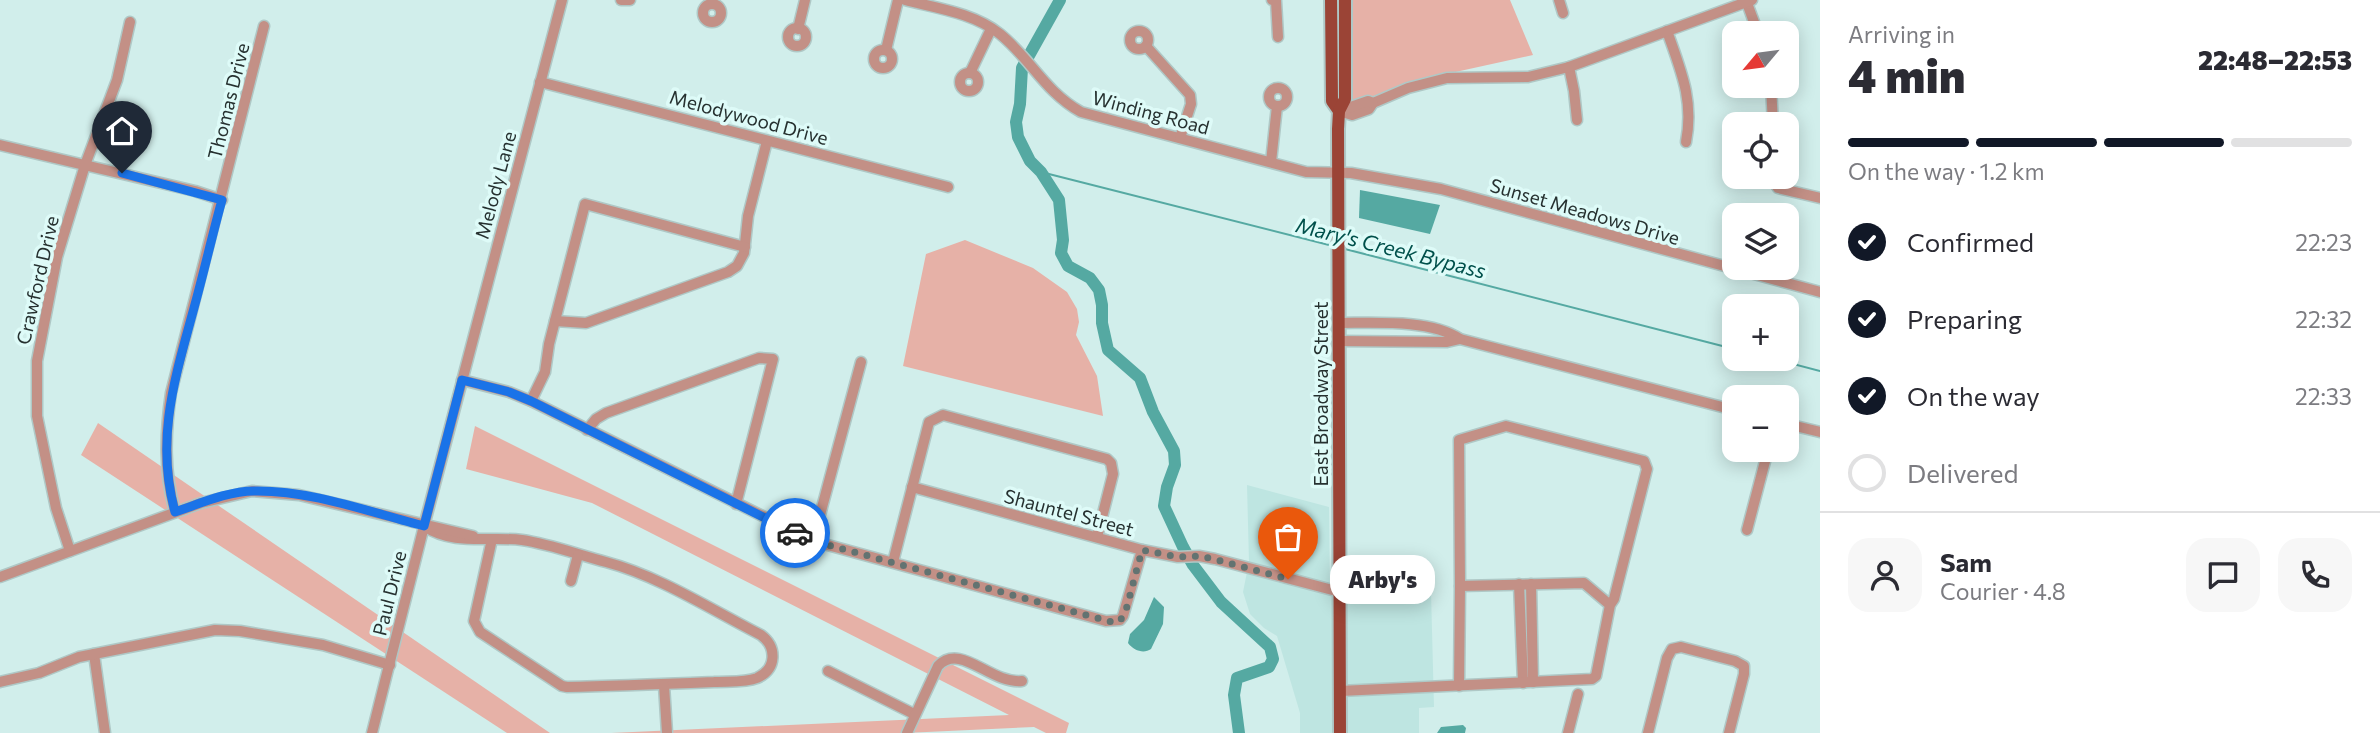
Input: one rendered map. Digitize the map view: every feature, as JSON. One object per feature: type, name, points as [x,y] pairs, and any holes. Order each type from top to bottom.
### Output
[{"type":"main road","points":[[1331,0],[1332,101],[1339,111],[1345,99],[1345,0]]},
{"type":"main road","name":"East Broadway Street","points":[[1339,111],[1340,733]]},
{"type":"street","name":"Melody Lane","points":[[462,380],[562,0]]},
{"type":"street","points":[[621,0],[630,0]]},
{"type":"street","points":[[799,29],[804,0]]},
{"type":"street","points":[[886,50],[898,0]]},
{"type":"street","name":"Winding Road","points":[[905,0],[961,15],[1000,34],[1052,92],[1081,112],[1306,172],[1339,173]]},
{"type":"street","points":[[1272,0],[1276,1],[1278,37]]},
{"type":"street","points":[[1559,0],[1563,13]]},
{"type":"street","points":[[1339,111],[1352,115],[1408,88],[1447,78],[1528,77],[1569,67],[1749,1],[1755,21]]},
{"type":"street","name":"Crawford Drive","points":[[70,551],[56,508],[37,416],[37,361],[57,257],[85,165],[117,80],[130,22]]},
{"type":"street","name":"Thomas Drive","points":[[175,512],[167,474],[166,433],[171,393],[264,26]]},
{"type":"street","points":[[970,73],[991,29]]},
{"type":"street","points":[[1667,31],[1686,85],[1690,107],[1686,142]]},
{"type":"street","points":[[1146,46],[1190,95],[1191,104],[1180,138]]},
{"type":"street","points":[[1569,67],[1577,120]]},
{"type":"street","name":"Melodywood Drive","points":[[540,82],[948,187]]},
{"type":"street","points":[[1271,162],[1278,106]]},
{"type":"street","points":[[555,321],[586,323],[728,272],[740,262],[745,247],[748,216],[767,141]]},
{"type":"street","points":[[0,145],[222,200]]},
{"type":"street","name":"Sunset Meadows Drive","points":[[1339,173],[1381,177],[1440,189],[1820,292]]},
{"type":"street","points":[[1782,189],[1820,198]]},
{"type":"street","points":[[531,401],[545,372],[585,204],[745,247]]},
{"type":"street","points":[[1339,323],[1394,323],[1449,331],[1460,339],[1722,407]]},
{"type":"street","points":[[1339,341],[1447,342],[1460,339]]},
{"type":"street","points":[[587,430],[596,419],[606,413],[759,358],[773,359],[736,504]]},
{"type":"street","points":[[813,541],[861,362]]},
{"type":"street","points":[[462,380],[509,392],[531,401],[813,541],[1106,621],[1120,621],[1126,610],[1142,550]]},
{"type":"street","name":"Paul Drive","points":[[372,733],[462,380]]},
{"type":"street","points":[[893,562],[929,422],[943,415],[1102,457],[1111,463],[1113,474],[1097,537]]},
{"type":"street","points":[[1340,691],[1459,686],[1528,683],[1592,679],[1596,676],[1610,604],[1614,599],[1647,469],[1644,461],[1506,426],[1459,440],[1459,686]]},
{"type":"street","points":[[1799,427],[1820,432]]},
{"type":"street","points":[[1747,530],[1765,462]]},
{"type":"street","name":"Shauntel Street","points":[[912,487],[1142,550],[1178,557],[1199,556],[1340,592]]},
{"type":"street","points":[[0,577],[175,512],[252,491],[299,495],[424,526],[436,534],[472,541],[492,539],[523,540],[639,573],[761,635],[771,646],[772,663],[766,672],[752,679],[664,685],[568,687],[480,632],[474,621],[492,539]]},
{"type":"street","points":[[571,581],[578,555]]},
{"type":"street","points":[[1460,586],[1584,583],[1610,604]]},
{"type":"street","points":[[1519,584],[1528,683]]},
{"type":"street","points":[[1528,683],[1531,584]]},
{"type":"street","points":[[0,682],[39,673],[79,657],[215,630],[240,631],[323,645],[390,665]]},
{"type":"street","points":[[1648,733],[1667,658],[1672,649],[1681,647],[1735,661],[1744,666],[1729,733]]},
{"type":"street","points":[[94,654],[104,733]]},
{"type":"street","points":[[907,733],[938,666],[944,660],[959,658],[1005,681],[1022,681]]},
{"type":"street","points":[[828,671],[914,714]]},
{"type":"street","points":[[664,685],[667,733]]},
{"type":"street","points":[[1568,733],[1578,694]]},
{"type":"shaded area","points":[[1350,0],[1510,0],[1533,55],[1419,80],[1357,102],[1349,98]]},
{"type":"shaded area","points":[[965,240],[1033,268],[1067,292],[1077,309],[1079,322],[1076,335],[1097,376],[1103,416],[903,366],[926,254]]},
{"type":"shaded area","points":[[98,423],[550,733],[507,733],[81,455]]},
{"type":"shaded area","points":[[475,426],[1069,723],[1066,733],[1046,733],[1034,727],[905,733],[611,733],[1009,715],[592,503],[466,469]]},
{"type":"shaded area","points":[[1247,485],[1329,507],[1330,592],[1431,592],[1434,707],[1419,708],[1419,733],[1300,733],[1300,713],[1277,636],[1250,614],[1243,592],[1249,562]]},
{"type":"water","points":[[1360,190],[1440,205],[1430,234],[1359,218]]},
{"type":"water","points":[[1154,597],[1164,607],[1163,624],[1151,649],[1139,651],[1128,643],[1130,634],[1144,620]]},
{"type":"water","points":[[1463,725],[1466,728],[1465,733],[1437,733],[1441,727]]},
{"type":"waterway","points":[[1060,0],[1022,68],[1016,122],[1018,137],[1030,161],[1041,172],[1059,200],[1063,240],[1061,253],[1068,266],[1090,278],[1099,290],[1108,350],[1140,378],[1153,412],[1174,451],[1175,465],[1164,506],[1183,547],[1221,602],[1270,647],[1273,659],[1269,667],[1237,678],[1234,695],[1239,733]]},
{"type":"waterway","name":"Mary's Creek Bypass","points":[[1041,172],[1333,246]]},
{"type":"waterway","name":"Mary's Creek Bypass","points":[[1345,249],[1722,346]]},
{"type":"waterway","name":"Mary's Creek Bypass","points":[[1799,366],[1820,371]]},
{"type":"way so far","points":[[795,533],[813,541],[1112,622],[1120,621],[1126,610],[1142,550],[1178,557],[1199,556],[1288,579]]},
{"type":"place","name":"Arby's","points":[[1288,579]]},
{"type":"route","points":[[122,173],[222,200],[171,393],[166,433],[167,474],[175,512],[229,495],[252,491],[299,495],[424,526],[462,380],[509,392],[531,401],[795,533]]}]
